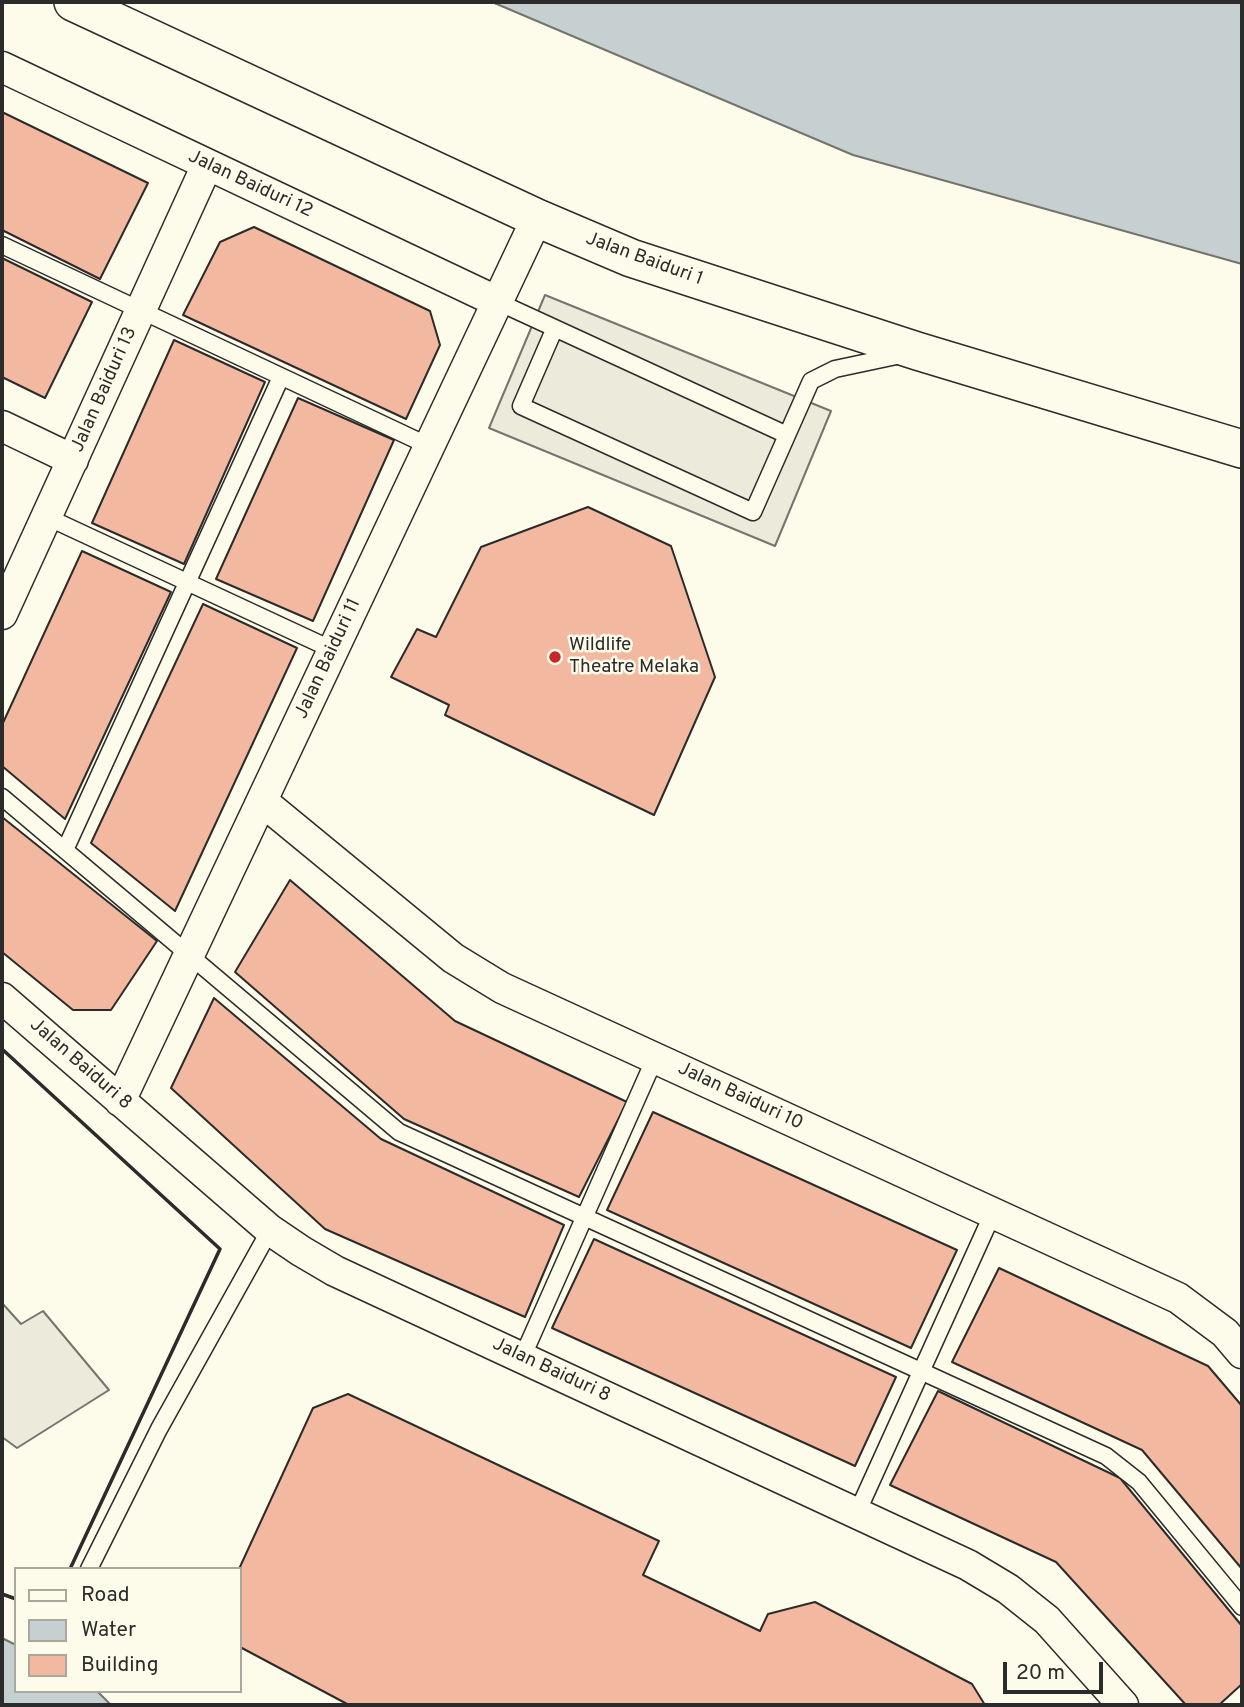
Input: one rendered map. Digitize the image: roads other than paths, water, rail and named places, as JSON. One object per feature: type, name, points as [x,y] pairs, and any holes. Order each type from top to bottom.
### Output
[{"type":"street","name":"Jalan Baiduri 1","points":[[73,2],[537,218],[631,258],[917,351],[1242,449]]},
{"type":"street","name":"Jalan Baiduri 12","points":[[2,67],[498,302]]},
{"type":"street","name":"Jalan Baiduri 13","points":[[2,614],[207,164]]},
{"type":"street","name":"Jalan Baiduri 11","points":[[120,1101],[537,218]]},
{"type":"street","points":[[2,426],[74,460]]},
{"type":"street","name":"Jalan Baiduri 10","points":[[262,801],[453,958],[502,988],[1178,1298],[1225,1333],[1242,1353]]},
{"type":"street","name":"Jalan Baiduri 8","points":[[2,998],[270,1230],[335,1271],[968,1565],[1008,1589],[1047,1620],[1123,1705]]},
{"type":"lane","points":[[2,245],[429,446]]},
{"type":"lane","points":[[498,302],[787,435]]},
{"type":"lane","points":[[554,330],[521,406],[753,512],[811,381],[835,369],[917,351]]},
{"type":"lane","points":[[65,850],[281,377]]},
{"type":"lane","points":[[47,517],[333,650]]},
{"type":"lane","points":[[2,797],[400,1132],[1105,1456],[1139,1482],[1242,1607]]},
{"type":"lane","points":[[522,1358],[655,1058]]},
{"type":"lane","points":[[857,1513],[993,1213]]},
{"type":"lane","points":[[90,1567],[159,1429],[270,1230]]},
{"type":"water","points":[[492,2],[1242,2],[1242,264],[853,155]]},
{"type":"water","points":[[2,1638],[14,1644],[14,1693],[99,1693],[111,1705],[2,1705]]},
{"type":"place","name":"Wildlife Theatre Melaka","points":[[555,657]]}]
